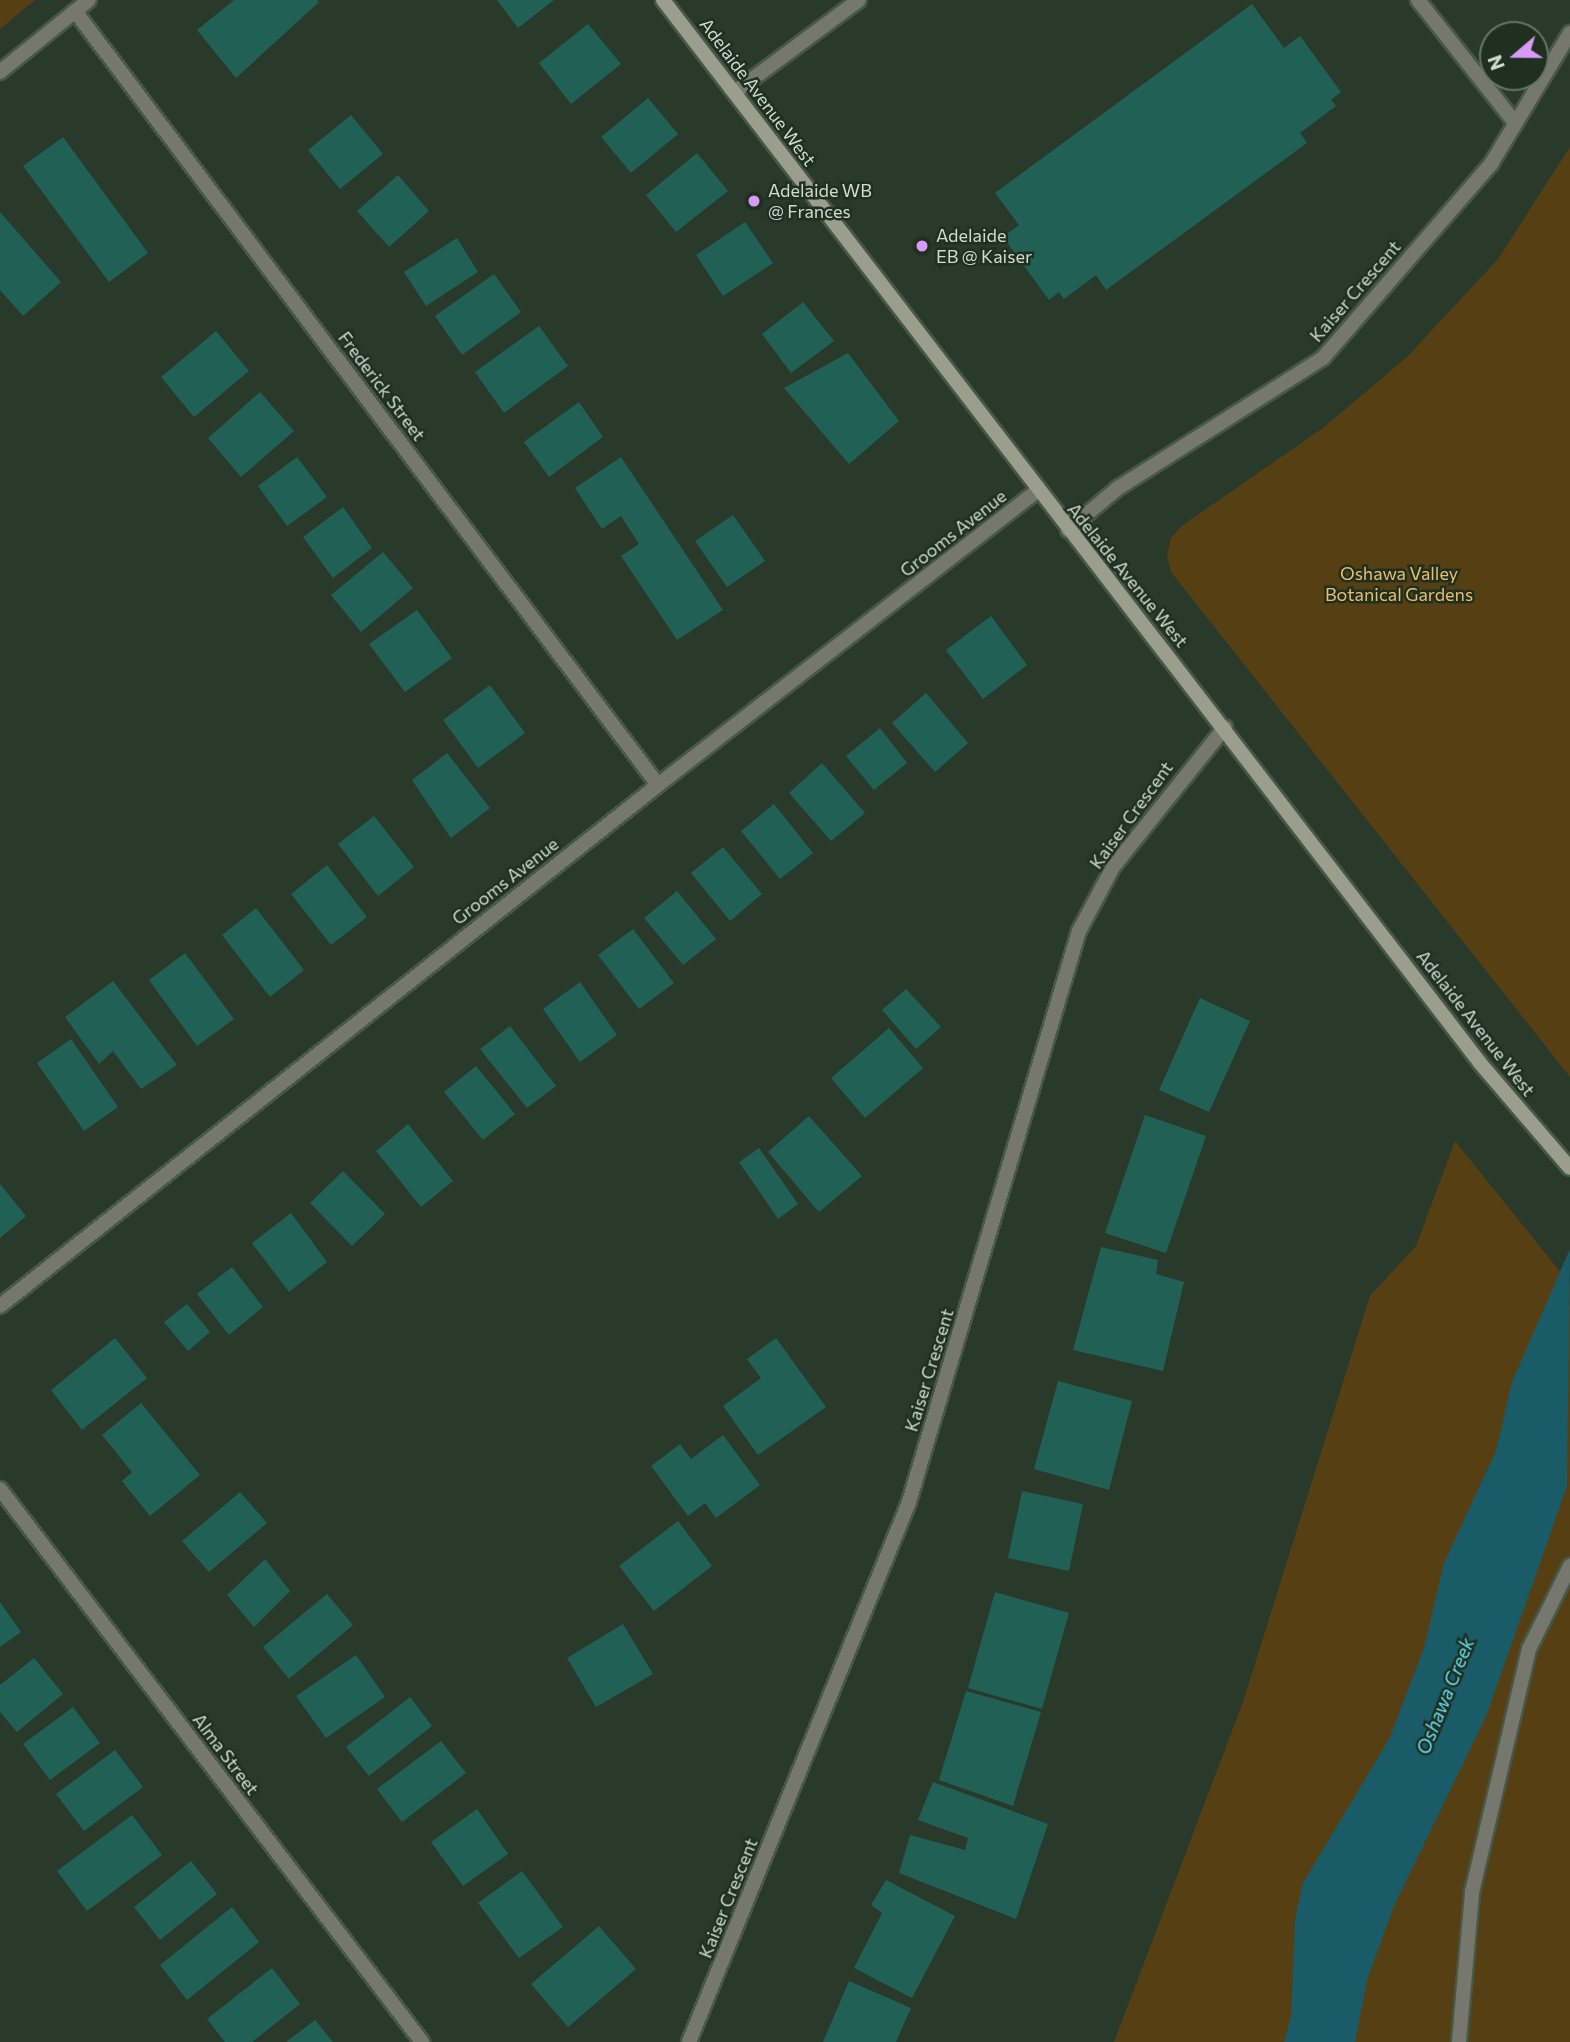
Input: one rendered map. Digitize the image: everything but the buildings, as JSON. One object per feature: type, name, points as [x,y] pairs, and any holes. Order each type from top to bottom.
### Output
[{"type":"main road","name":"Adelaide Avenue West","points":[[663,0],[1037,491],[1225,727],[1480,1063],[1570,1168]]},
{"type":"street","points":[[0,72],[89,0]]},
{"type":"street","points":[[735,92],[859,0]]},
{"type":"street","points":[[1418,0],[1515,123]]},
{"type":"street","name":"Frederick Street","points":[[75,11],[658,785]]},
{"type":"street","name":"Kaiser Crescent","points":[[1068,530],[1118,488],[1323,358],[1491,164],[1570,33]]},
{"type":"street","name":"Grooms Avenue","points":[[0,1306],[658,785],[1037,491]]},
{"type":"street","name":"Kaiser Crescent","points":[[689,2042],[909,1502],[1079,931],[1113,867],[1225,727]]},
{"type":"street","name":"Alma Street","points":[[0,1489],[422,2042]]},
{"type":"street","points":[[1459,2042],[1472,1892],[1529,1649],[1570,1566]]},
{"type":"green space","points":[[0,0],[35,0],[0,29]]},
{"type":"green space","name":"Oshawa Valley Botanical Gardens","points":[[1570,147],[1570,1077],[1171,572],[1167,556],[1171,538],[1183,525],[1323,428],[1407,357],[1498,259]]},
{"type":"green space","points":[[1455,1141],[1570,1284],[1570,2042],[1114,2042],[1243,1702],[1370,1296],[1416,1246]]},
{"type":"water","name":"Oshawa Creek","points":[[1570,1249],[1567,1486],[1487,1714],[1394,1906],[1367,1980],[1355,2042],[1284,2042],[1291,2017],[1295,1919],[1303,1883],[1389,1739],[1424,1648],[1444,1563],[1496,1451],[1512,1382]]},
{"type":"place","name":"Adelaide WB @ Frances","points":[[754,201]]},
{"type":"place","name":"Adelaide EB @ Kaiser","points":[[922,246]]}]
